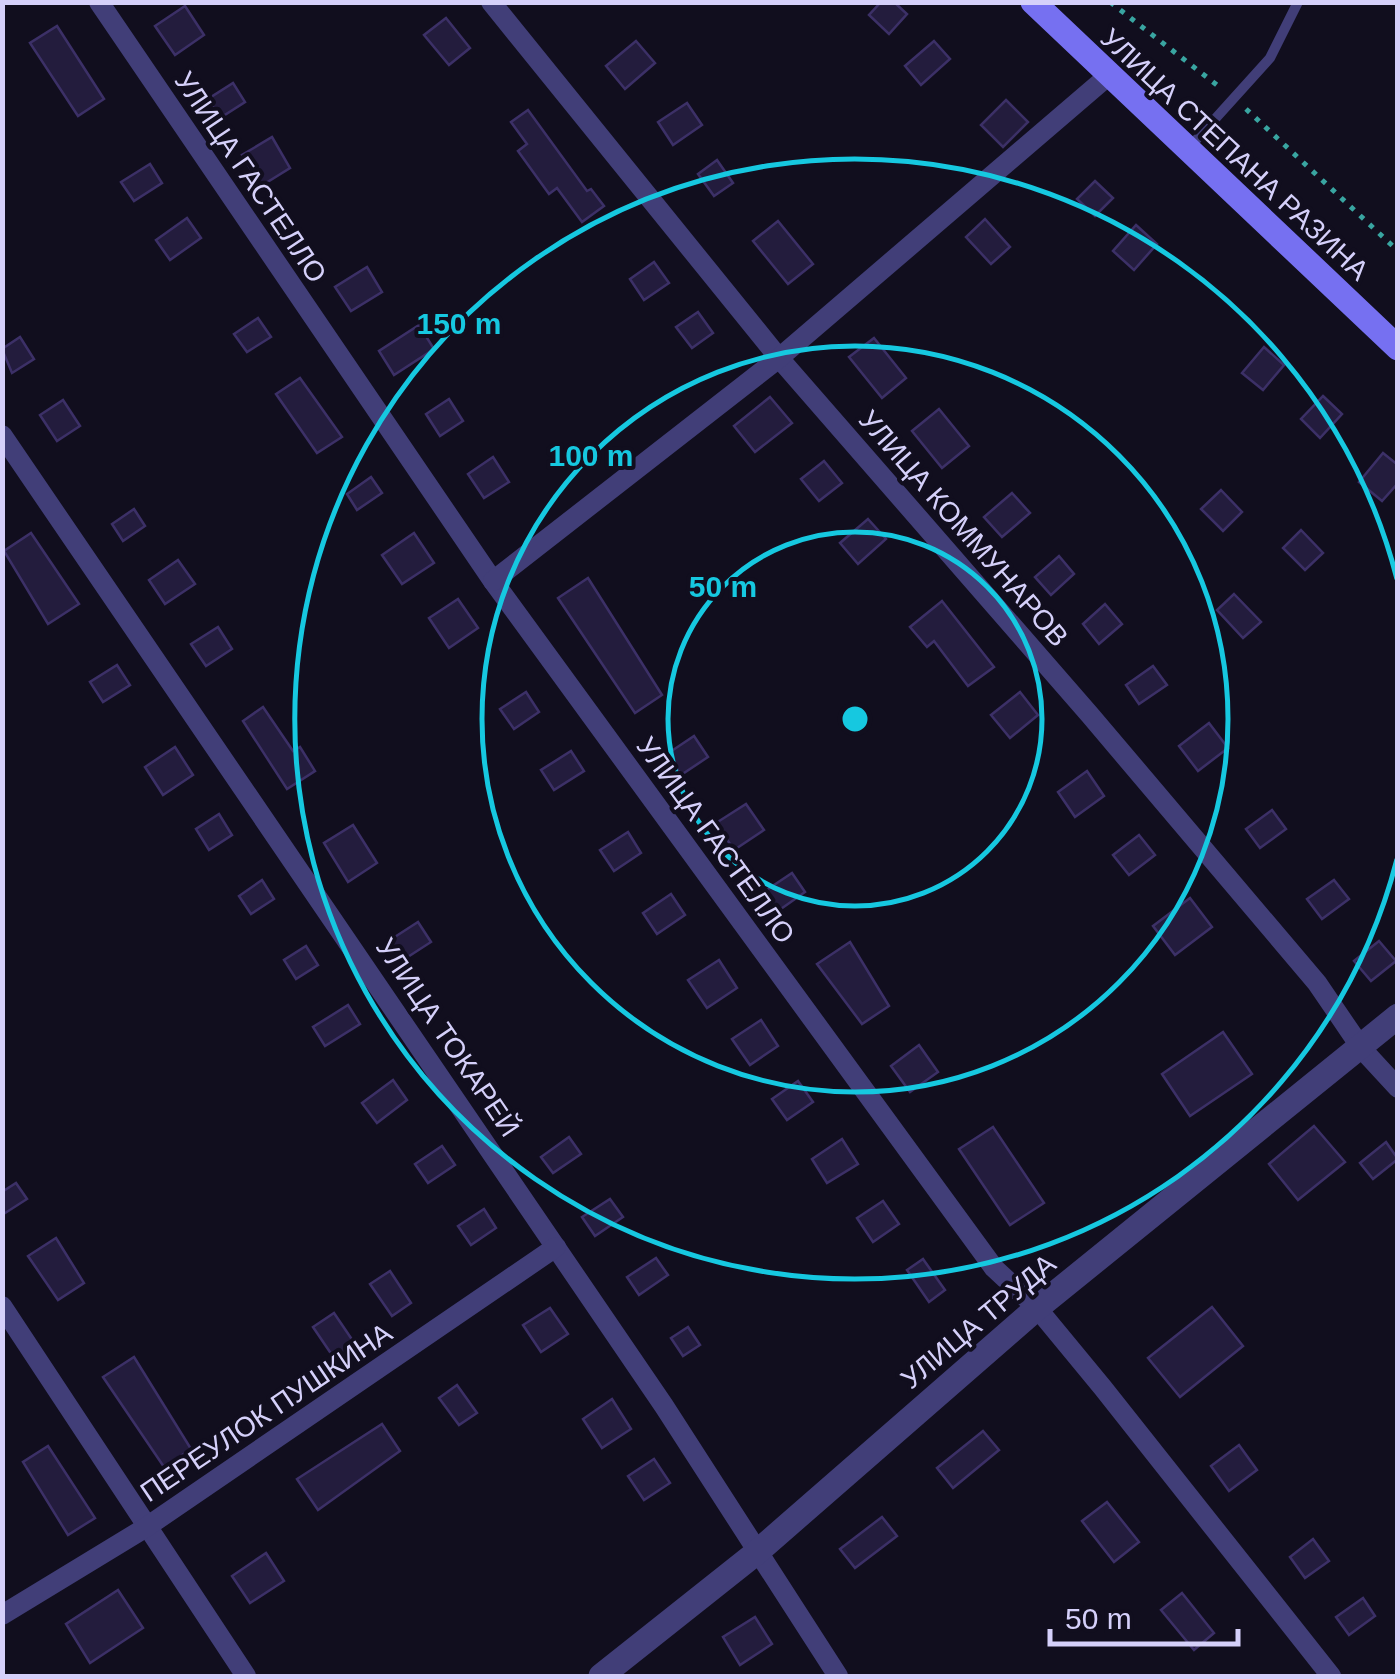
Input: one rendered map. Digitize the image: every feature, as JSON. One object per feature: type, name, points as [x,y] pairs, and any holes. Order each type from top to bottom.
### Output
[{"type":"main road","name":"УЛИЦА СТЕПАНА РАЗИНА","points":[[1033,2],[1398,348]]},
{"type":"street","name":"УЛИЦА ГАСТЕЛЛО","points":[[99,2],[493,581],[994,1268],[1038,1308],[1330,1676]]},
{"type":"street","name":"УЛИЦА КОММУНАРОВ","points":[[491,2],[779,358],[1318,983],[1362,1049],[1398,1088]]},
{"type":"street","points":[[493,581],[779,358],[1108,76]]},
{"type":"street","name":"УЛИЦА ТОКАРЕЙ","points":[[2,435],[664,1406],[838,1676]]},
{"type":"street","name":"УЛИЦА ТРУДА","points":[[602,1676],[756,1553],[1038,1308],[1398,1016]]},
{"type":"street","name":"ПЕРЕУЛОК ПУШКИНА","points":[[2,1616],[145,1528],[556,1248]]},
{"type":"street","points":[[2,1306],[246,1676]]},
{"type":"lane","points":[[1186,151],[1270,58],[1298,2]]},
{"type":"path","points":[[1110,2],[1234,99],[1398,251]]},
{"type":"building","points":[[881,2],[894,2],[907,14],[889,34],[869,15]]},
{"type":"building","points":[[185,6],[204,35],[175,55],[155,26]]},
{"type":"building","points":[[446,18],[470,48],[449,65],[424,35]]},
{"type":"building","points":[[57,26],[104,99],[78,116],[30,43]]},
{"type":"building","points":[[636,41],[655,63],[625,89],[606,66]]},
{"type":"building","points":[[934,41],[950,59],[921,85],[905,66]]},
{"type":"building","points":[[233,83],[245,102],[220,118],[208,99]]},
{"type":"building","points":[[1006,100],[1028,122],[1003,147],[981,125]]},
{"type":"building","points":[[687,103],[702,125],[673,145],[658,122]]},
{"type":"building","points":[[528,110],[587,191],[591,189],[604,206],[582,222],[557,188],[549,194],[518,151],[527,144],[511,122]]},
{"type":"building","points":[[272,137],[290,168],[261,186],[242,155]]},
{"type":"building","points":[[717,160],[733,183],[714,196],[698,174]]},
{"type":"building","points":[[150,164],[162,183],[134,201],[121,182]]},
{"type":"building","points":[[1095,181],[1113,198],[1095,216],[1077,199]]},
{"type":"building","points":[[187,218],[201,238],[170,260],[156,240]]},
{"type":"building","points":[[985,219],[1010,247],[991,264],[966,237]]},
{"type":"building","points":[[778,221],[813,264],[788,284],[753,241]]},
{"type":"building","points":[[1136,225],[1157,244],[1134,270],[1113,251]]},
{"type":"building","points":[[654,262],[669,283],[644,300],[630,279]]},
{"type":"building","points":[[367,267],[382,292],[351,311],[335,287]]},
{"type":"building","points":[[698,312],[713,333],[692,348],[676,327]]},
{"type":"building","points":[[258,318],[271,337],[247,352],[234,334]]},
{"type":"building","points":[[419,325],[434,349],[394,375],[379,351]]},
{"type":"building","points":[[20,337],[34,359],[12,373],[2,349]]},
{"type":"building","points":[[874,338],[906,378],[882,398],[849,357]]},
{"type":"building","points":[[1264,347],[1284,365],[1263,390],[1242,373]]},
{"type":"building","points":[[300,378],[342,437],[317,453],[276,394]]},
{"type":"building","points":[[1323,396],[1342,414],[1320,438],[1301,419]]},
{"type":"building","points":[[770,397],[792,423],[755,452],[734,426]]},
{"type":"building","points":[[449,399],[463,421],[440,436],[426,414]]},
{"type":"building","points":[[63,400],[80,426],[57,441],[40,415]]},
{"type":"building","points":[[939,409],[969,446],[942,468],[912,431]]},
{"type":"building","points":[[1383,453],[1398,465],[1398,483],[1382,501],[1359,482]]},
{"type":"building","points":[[493,457],[509,482],[484,498],[468,474]]},
{"type":"building","points":[[824,461],[842,483],[819,501],[801,479]]},
{"type":"building","points":[[371,477],[382,493],[357,510],[347,494]]},
{"type":"building","points":[[1221,490],[1242,512],[1223,531],[1201,509]]},
{"type":"building","points":[[1012,493],[1030,513],[1002,537],[984,517]]},
{"type":"building","points":[[134,509],[145,526],[123,541],[112,524]]},
{"type":"building","points":[[868,519],[886,539],[858,564],[840,543]]},
{"type":"building","points":[[1301,530],[1323,553],[1305,570],[1283,548]]},
{"type":"building","points":[[31,533],[79,604],[48,624],[4,551]]},
{"type":"building","points":[[414,533],[434,563],[402,584],[382,555]]},
{"type":"building","points":[[1059,556],[1074,574],[1051,595],[1035,577]]},
{"type":"building","points":[[178,560],[195,584],[165,604],[149,580]]},
{"type":"building","points":[[588,578],[662,695],[635,713],[558,598]]},
{"type":"building","points":[[1234,594],[1261,622],[1243,638],[1217,610]]},
{"type":"building","points":[[458,599],[478,628],[449,648],[429,618]]},
{"type":"building","points":[[942,601],[994,667],[968,686],[934,641],[927,647],[910,627]]},
{"type":"building","points":[[1105,604],[1122,624],[1099,644],[1083,624]]},
{"type":"building","points":[[218,627],[232,649],[206,666],[191,644]]},
{"type":"building","points":[[117,665],[130,685],[103,702],[90,682]]},
{"type":"building","points":[[1153,666],[1167,685],[1139,704],[1126,685]]},
{"type":"building","points":[[526,692],[539,712],[514,729],[500,709]]},
{"type":"building","points":[[1020,692],[1038,715],[1010,738],[991,715]]},
{"type":"building","points":[[263,707],[293,751],[300,747],[315,771],[287,789],[243,721]]},
{"type":"building","points":[[1209,723],[1228,748],[1198,771],[1179,746]]},
{"type":"building","points":[[694,736],[708,757],[681,775],[667,754]]},
{"type":"building","points":[[175,747],[193,775],[163,795],[145,767]]},
{"type":"building","points":[[571,751],[584,771],[554,790],[541,770]]},
{"type":"building","points":[[1087,771],[1104,796],[1075,817],[1058,792]]},
{"type":"building","points":[[746,804],[764,830],[734,850],[716,823]]},
{"type":"building","points":[[1272,810],[1286,829],[1260,848],[1246,829]]},
{"type":"building","points":[[219,814],[232,835],[209,850],[196,829]]},
{"type":"building","points":[[353,825],[377,863],[348,882],[324,843]]},
{"type":"building","points":[[628,832],[641,853],[614,871],[600,850]]},
{"type":"building","points":[[1139,835],[1155,855],[1129,875],[1113,855]]},
{"type":"building","points":[[792,873],[805,892],[778,911],[765,891]]},
{"type":"building","points":[[262,880],[274,899],[251,914],[239,896]]},
{"type":"building","points":[[1334,880],[1349,899],[1322,919],[1307,899]]},
{"type":"building","points":[[671,894],[685,915],[657,934],[643,913]]},
{"type":"building","points":[[1190,898],[1212,927],[1175,955],[1153,926]]},
{"type":"building","points":[[418,922],[431,942],[403,960],[390,940]]},
{"type":"building","points":[[1379,941],[1396,961],[1371,981],[1354,961]]},
{"type":"building","points":[[850,942],[889,1006],[862,1024],[817,964]]},
{"type":"building","points":[[306,946],[318,965],[296,979],[284,960]]},
{"type":"building","points":[[719,960],[737,988],[707,1008],[688,980]]},
{"type":"building","points":[[348,1005],[360,1024],[325,1046],[313,1027]]},
{"type":"building","points":[[761,1020],[778,1046],[750,1065],[732,1039]]},
{"type":"building","points":[[1223,1032],[1252,1074],[1190,1116],[1162,1074]]},
{"type":"building","points":[[919,1045],[938,1072],[910,1092],[891,1066]]},
{"type":"building","points":[[393,1080],[407,1100],[377,1123],[362,1103]]},
{"type":"building","points":[[798,1081],[813,1102],[787,1120],[772,1099]]},
{"type":"building","points":[[1314,1126],[1345,1162],[1298,1200],[1269,1164]]},
{"type":"building","points":[[993,1127],[1044,1203],[1010,1225],[959,1149]]},
{"type":"building","points":[[569,1137],[581,1154],[553,1173],[541,1157]]},
{"type":"building","points":[[842,1139],[858,1164],[827,1183],[812,1159]]},
{"type":"building","points":[[1386,1142],[1398,1159],[1373,1179],[1360,1163]]},
{"type":"building","points":[[442,1146],[455,1165],[428,1183],[415,1164]]},
{"type":"building","points":[[16,1183],[27,1199],[2,1215],[2,1192]]},
{"type":"building","points":[[610,1199],[623,1217],[595,1236],[582,1217]]},
{"type":"building","points":[[883,1201],[899,1224],[873,1242],[857,1218]]},
{"type":"building","points":[[484,1209],[496,1228],[471,1245],[458,1226]]},
{"type":"building","points":[[56,1238],[84,1283],[58,1300],[28,1256]]},
{"type":"building","points":[[656,1258],[668,1275],[639,1295],[627,1277]]},
{"type":"building","points":[[923,1259],[945,1290],[929,1302],[907,1270]]},
{"type":"building","points":[[390,1271],[411,1303],[392,1316],[370,1284]]},
{"type":"building","points":[[1212,1307],[1243,1346],[1180,1397],[1148,1358]]},
{"type":"building","points":[[550,1308],[568,1334],[541,1352],[523,1325]]},
{"type":"building","points":[[334,1313],[355,1344],[334,1358],[313,1327]]},
{"type":"building","points":[[688,1327],[700,1345],[683,1356],[671,1338]]},
{"type":"building","points":[[134,1357],[191,1449],[164,1467],[103,1377]]},
{"type":"building","points":[[457,1385],[477,1413],[459,1425],[439,1398]]},
{"type":"building","points":[[612,1399],[631,1429],[602,1448],[583,1419]]},
{"type":"building","points":[[382,1424],[400,1451],[318,1510],[297,1479]]},
{"type":"building","points":[[983,1431],[999,1450],[953,1488],[937,1468]]},
{"type":"building","points":[[1239,1445],[1257,1470],[1229,1491],[1211,1466]]},
{"type":"building","points":[[48,1446],[95,1518],[68,1535],[23,1462]]},
{"type":"building","points":[[654,1459],[670,1483],[644,1500],[628,1476]]},
{"type":"building","points":[[1107,1502],[1139,1542],[1114,1562],[1082,1521]]},
{"type":"building","points":[[882,1517],[897,1536],[855,1568],[840,1549]]},
{"type":"building","points":[[1313,1539],[1329,1561],[1305,1578],[1290,1557]]},
{"type":"building","points":[[266,1553],[284,1581],[250,1603],[232,1576]]},
{"type":"building","points":[[118,1590],[143,1628],[90,1663],[66,1624]]},
{"type":"building","points":[[1182,1593],[1214,1633],[1194,1650],[1161,1610]]},
{"type":"building","points":[[1363,1598],[1375,1616],[1349,1635],[1336,1617]]},
{"type":"building","points":[[755,1617],[772,1644],[740,1665],[723,1637]]}]
